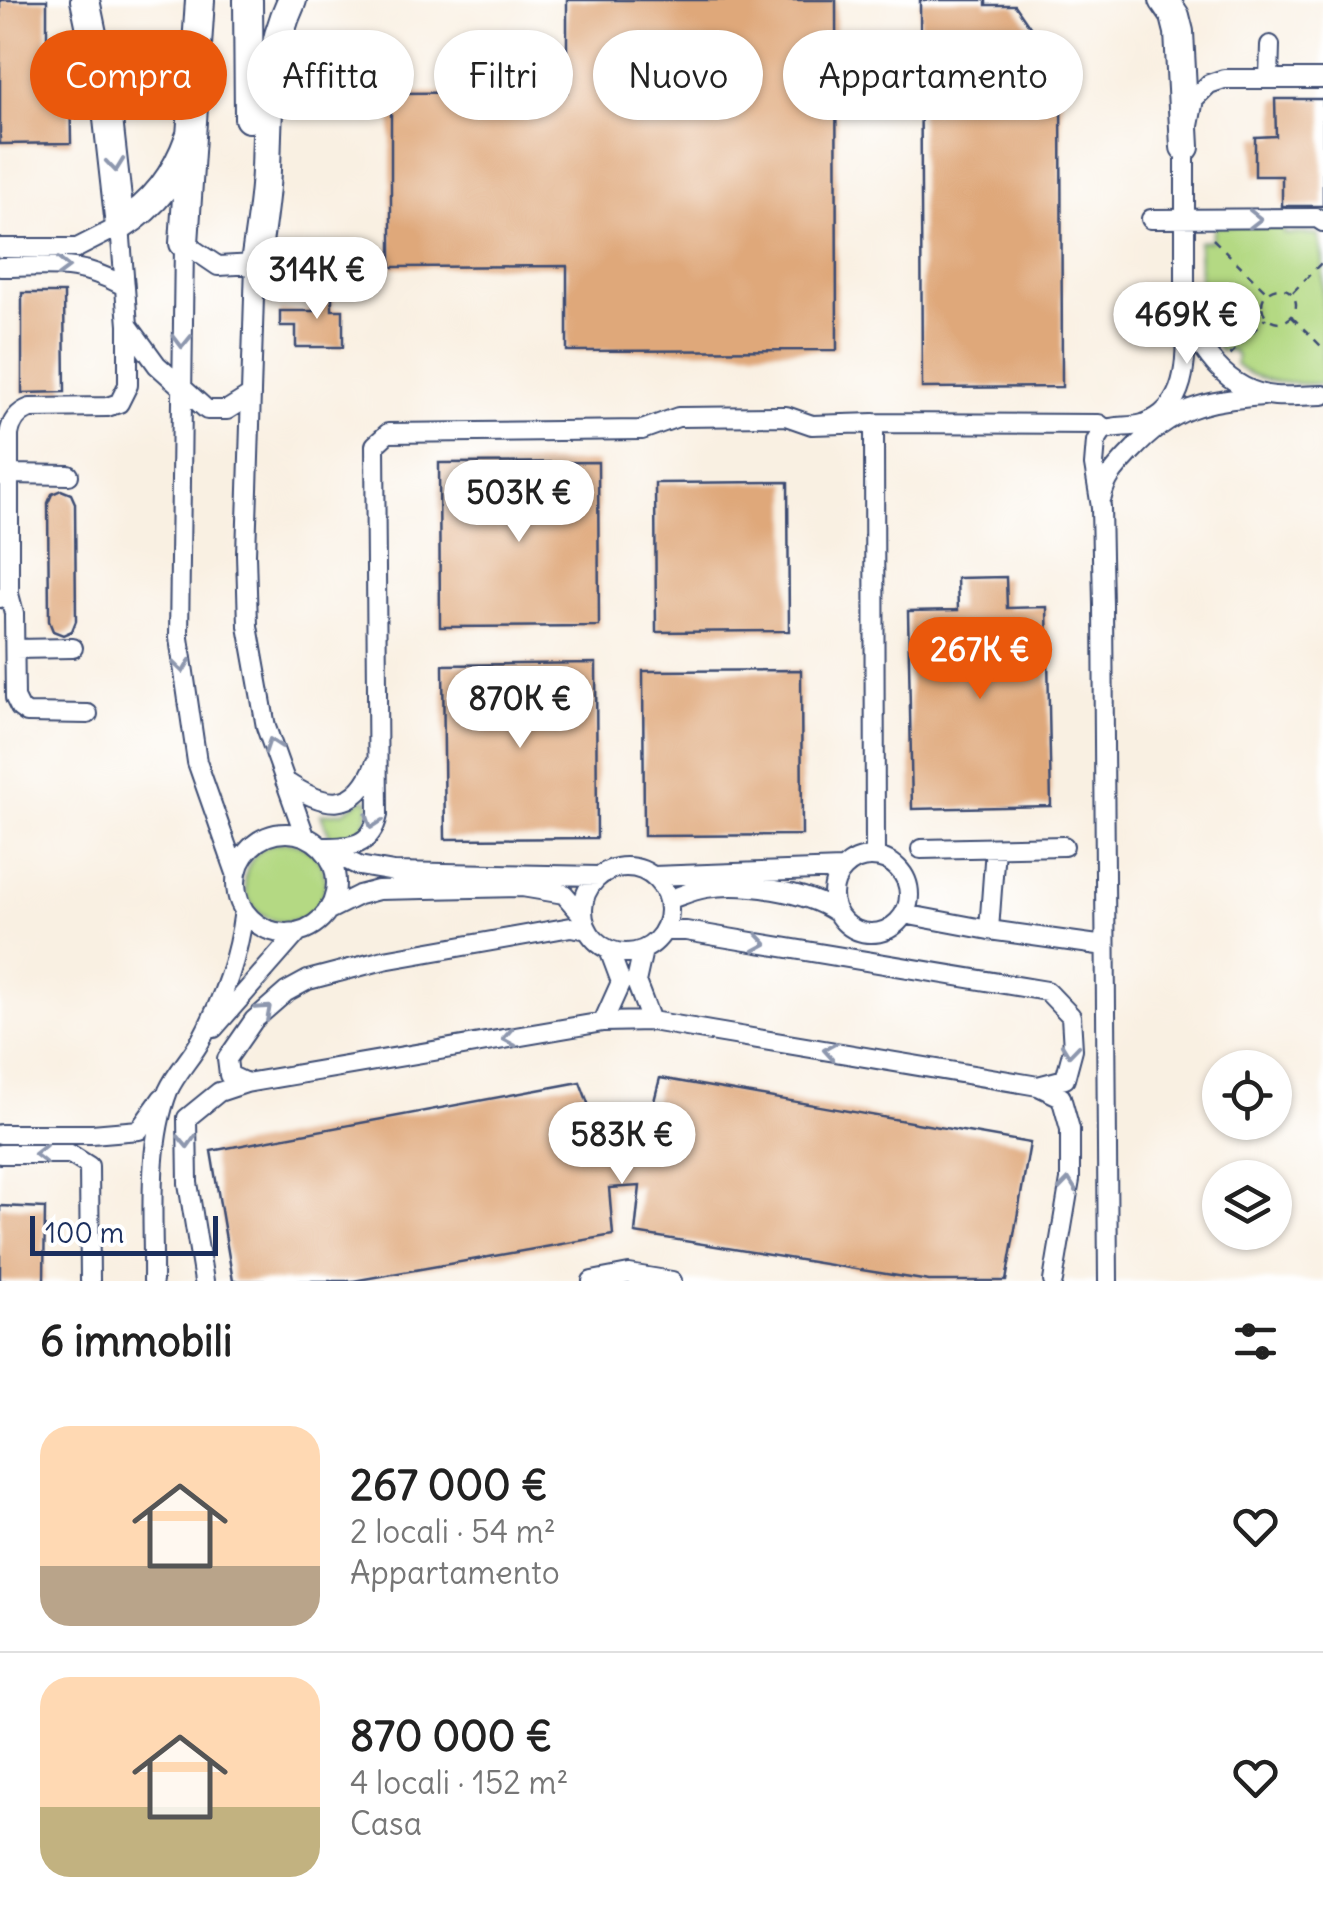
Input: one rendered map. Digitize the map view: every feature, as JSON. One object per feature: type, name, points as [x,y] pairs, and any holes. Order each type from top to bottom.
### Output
[{"type":"highway","points":[[85,0],[106,101],[120,226],[164,188],[190,137]]},
{"type":"highway","points":[[184,243],[200,0]]},
{"type":"highway","points":[[248,0],[254,264]]},
{"type":"highway","points":[[254,264],[266,179],[269,75],[292,0]]},
{"type":"highway","points":[[1164,0],[1178,28],[1184,147]]},
{"type":"street","points":[[1270,45],[1270,79]]},
{"type":"street","points":[[1108,1281],[1101,507],[1094,457],[1096,441],[1104,430],[1145,423],[1164,412],[1176,399],[1184,374],[1184,147],[1192,102],[1202,89],[1224,79],[1323,79]]},
{"type":"street","points":[[1151,220],[1317,218],[1323,222]]},
{"type":"street","points":[[0,248],[76,248],[120,226],[128,326],[128,385],[122,400],[112,406],[38,407],[21,412],[10,428],[4,596],[14,613],[15,698],[27,713],[88,714]]},
{"type":"street","points":[[184,243],[218,266],[254,264],[246,554],[248,626],[261,708],[285,781],[313,842],[334,871],[333,899],[327,912]]},
{"type":"street","points":[[0,1134],[139,1130],[200,1042],[234,967],[244,910],[236,873],[198,762],[178,638],[184,243]]},
{"type":"street","points":[[0,267],[78,267],[97,271],[122,285]]},
{"type":"street","points":[[1185,304],[1191,327],[1209,357],[1243,386],[1271,396]]},
{"type":"street","points":[[128,326],[157,366],[202,407],[216,412],[230,409],[251,395]]},
{"type":"street","points":[[1101,507],[1104,487],[1112,472],[1160,423],[1200,404],[1323,395]]},
{"type":"street","points":[[313,842],[350,847],[370,837],[379,806],[375,445],[388,433],[642,430],[678,417],[786,416],[812,426],[1099,424],[1104,430]]},
{"type":"street","points":[[874,423],[875,857]]},
{"type":"street","points":[[10,474],[70,474]]},
{"type":"street","points":[[14,649],[73,648]]},
{"type":"street","points":[[285,781],[320,802],[335,802],[359,790],[378,756]]},
{"type":"street","points":[[236,873],[250,847],[262,838],[291,832],[359,866],[394,872],[599,876],[626,867],[653,876],[842,870],[863,857],[875,857],[890,861],[901,871],[908,885],[909,900],[895,925],[869,933],[856,930],[818,900],[780,890],[706,888],[668,900]]},
{"type":"street","points":[[921,850],[1064,846]]},
{"type":"street","points":[[989,930],[995,848]]},
{"type":"street","points":[[836,912],[833,890],[842,870]]},
{"type":"street","points":[[585,923],[584,901],[599,876]]},
{"type":"street","points":[[244,910],[268,930],[284,933],[300,931],[359,894],[378,890],[522,887],[564,894],[597,942],[620,953],[643,950],[664,931],[668,900],[653,876]]},
{"type":"street","points":[[904,914],[1105,946]]},
{"type":"street","points":[[246,1083],[229,1075],[227,1060],[254,1020],[297,985],[384,960],[585,923]]},
{"type":"street","points":[[200,1042],[300,931]]},
{"type":"street","points":[[664,931],[686,931],[1047,991],[1071,1016],[1073,1049],[1065,1079],[1038,1086]]},
{"type":"street","points":[[603,1022],[621,982],[609,950]]},
{"type":"street","points":[[643,950],[636,982],[651,1021]]},
{"type":"street","points":[[204,1281],[188,1183],[187,1118],[218,1092],[246,1083],[603,1022],[651,1021],[1038,1086],[1060,1097],[1070,1129],[1070,1180],[1053,1281]]},
{"type":"street","points":[[154,1281],[155,1148],[169,1090]]},
{"type":"street","points":[[0,1154],[70,1154],[89,1166],[90,1281]]},
{"type":"street","points":[[592,1281],[672,1281]]},
{"type":"path","points":[[1212,239],[1268,292]]},
{"type":"path","points":[[1292,292],[1323,260]]},
{"type":"path","points":[[1276,288],[1292,292],[1296,302],[1292,317],[1282,322],[1268,317],[1262,302],[1268,292],[1276,288]]},
{"type":"path","points":[[1226,358],[1268,317]]},
{"type":"path","points":[[1292,317],[1323,348]]},
{"type":"green space","points":[[1283,225],[1284,234],[1318,234],[1323,259],[1323,384],[1277,382],[1245,372],[1235,365],[1237,357],[1232,350],[1220,351],[1204,312],[1199,242],[1211,241],[1215,226]]},
{"type":"green space","points":[[363,799],[369,800],[369,807],[360,831],[351,840],[331,838],[321,814],[343,812]]},
{"type":"green space","points":[[285,842],[300,845],[313,854],[322,867],[322,897],[313,910],[300,919],[285,922],[270,919],[257,910],[248,897],[245,882],[248,867],[257,854],[270,845]]},
{"type":"building","points":[[0,0],[47,0],[47,30],[30,30],[30,120],[71,120],[71,143],[0,144]]},
{"type":"building","points":[[567,0],[836,0],[836,30],[783,30],[783,120],[836,120],[837,350],[567,351],[567,266],[391,267],[391,120],[414,120],[414,93],[434,93],[434,120],[573,120],[573,30],[567,30]]},
{"type":"building","points":[[920,0],[986,0],[986,5],[1015,5],[1032,30],[920,30]]},
{"type":"building","points":[[1275,99],[1323,99],[1323,206],[1282,206],[1282,176],[1255,176],[1255,137],[1276,136]]},
{"type":"building","points":[[921,120],[1061,120],[1062,387],[922,388]]},
{"type":"building","points":[[332,286],[332,310],[343,310],[343,347],[296,347],[296,326],[280,326],[280,311],[314,311],[314,287]]},
{"type":"building","points":[[22,293],[64,293],[65,392],[22,393]]},
{"type":"building","points":[[598,462],[599,626],[440,627],[439,463]]},
{"type":"building","points":[[788,482],[789,631],[656,632],[655,483]]},
{"type":"building","points":[[61,490],[71,494],[75,503],[76,621],[72,631],[63,635],[53,631],[49,621],[48,503],[52,494]]},
{"type":"building","points":[[1006,577],[1007,608],[1047,607],[1051,806],[912,809],[908,611],[958,610],[957,578]]},
{"type":"building","points":[[596,663],[597,838],[445,839],[443,665]]},
{"type":"building","points":[[801,670],[802,835],[644,836],[643,671]]},
{"type":"building","points":[[660,1078],[1030,1143],[1006,1281],[929,1281],[635,1233],[640,1186],[609,1188],[613,1235],[353,1281],[233,1281],[211,1151],[580,1082],[600,1135],[645,1136]]},
{"type":"building","points":[[0,1206],[45,1208],[44,1281],[0,1281]]}]
